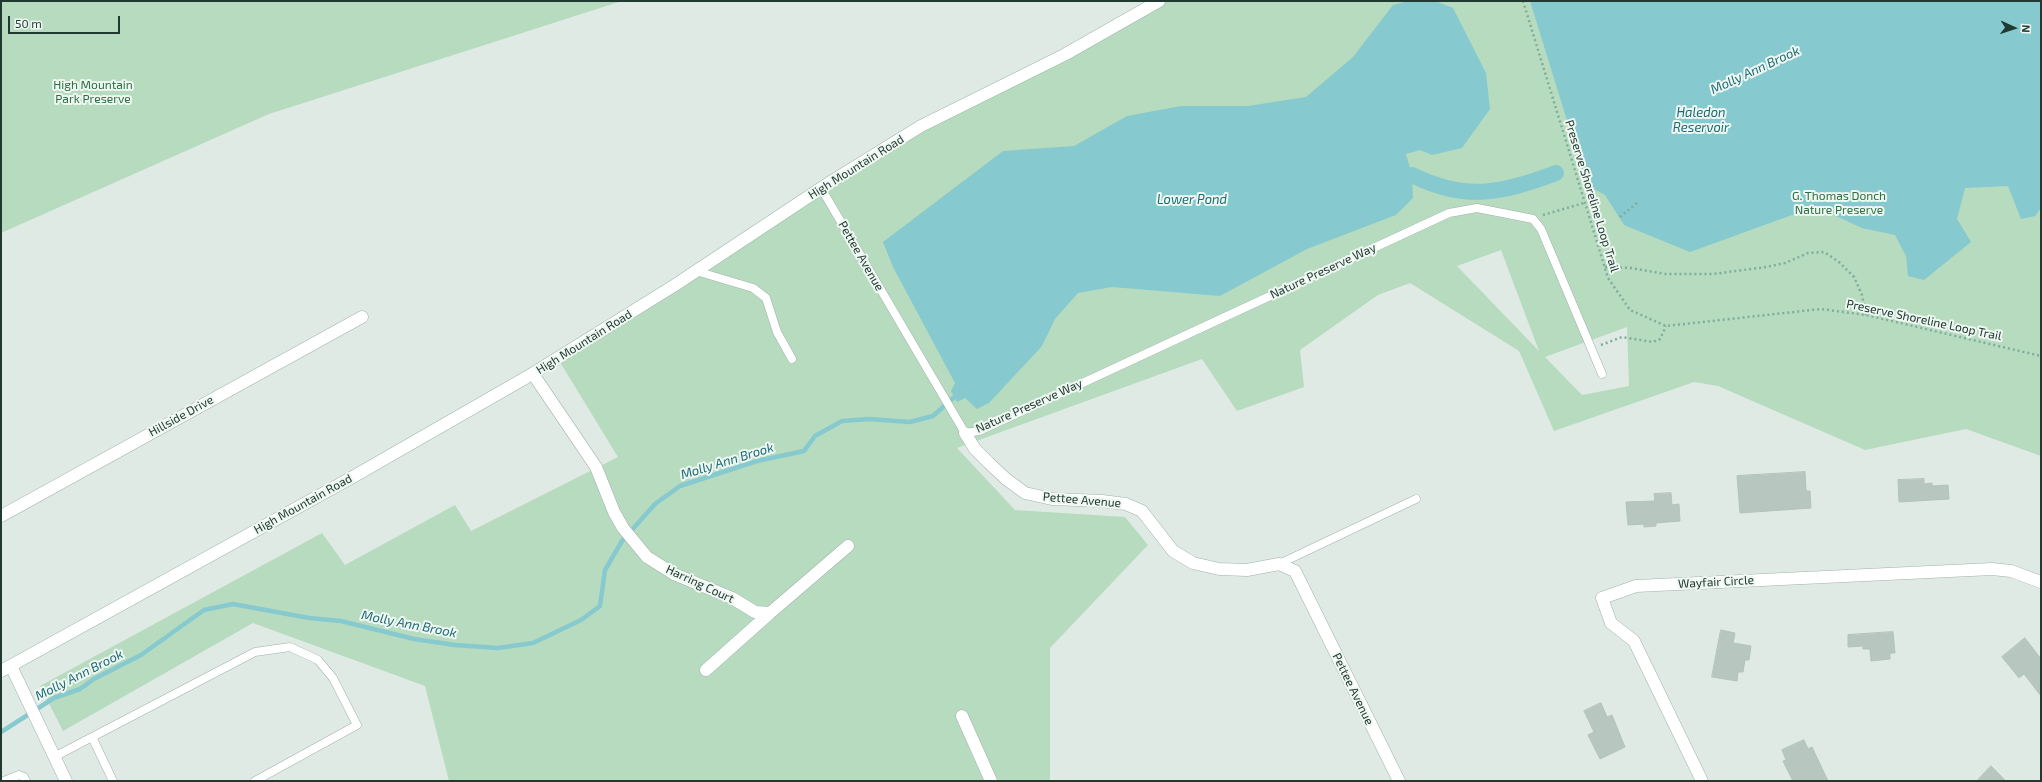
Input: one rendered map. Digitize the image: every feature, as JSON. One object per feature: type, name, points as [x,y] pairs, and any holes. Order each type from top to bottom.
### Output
[{"type":"street","name":"High Mountain Road","points":[[6,669],[351,478],[533,374],[696,271],[821,188],[921,126],[1064,55],[1159,1]]},
{"type":"street","name":"Hillside Drive","points":[[1,516],[362,317]]},
{"type":"street","name":"Harring Court","points":[[533,374],[596,467],[614,512],[623,528],[647,557],[674,574],[732,598],[755,612],[770,613]]},
{"type":"street","name":"Pettee Avenue","points":[[965,433],[975,449],[1006,479],[1024,493],[1052,499],[1102,501],[1126,504],[1142,511],[1173,551],[1193,563],[1219,569],[1233,570],[1247,570],[1279,564],[1295,571],[1399,781]]},
{"type":"street","points":[[706,670],[848,546]]},
{"type":"street","name":"Wayfair Circle","points":[[1702,781],[1634,642],[1611,623],[1602,598],[1636,586],[1992,569],[2011,571],[2041,582]]},
{"type":"street","points":[[6,669],[24,695],[66,781]]},
{"type":"street","points":[[962,716],[991,781]]},
{"type":"lane","name":"Pettee Avenue","points":[[821,188],[965,433]]},
{"type":"lane","name":"Nature Preserve Way","points":[[965,433],[979,431],[1449,213],[1477,208],[1533,219]]},
{"type":"lane","points":[[1533,219],[1541,229],[1602,374]]},
{"type":"lane","points":[[696,271],[753,288],[766,298],[777,332],[792,359]]},
{"type":"lane","points":[[1279,564],[1416,499]]},
{"type":"lane","points":[[54,757],[255,652],[290,647],[318,660],[333,678],[357,725],[255,781]]},
{"type":"lane","points":[[92,737],[113,781]]},
{"type":"lane","points":[[4,781],[19,775],[26,781]]},
{"type":"path","name":"Preserve Shoreline Loop Trail","points":[[1523,1],[1608,278],[1630,310],[1666,326],[1822,309],[1866,315],[2041,356]]},
{"type":"path","points":[[1533,219],[1584,203]]},
{"type":"path","points":[[1620,217],[1637,204]]},
{"type":"path","points":[[1605,267],[1631,268],[1665,274],[1713,274],[1766,267],[1785,263],[1808,253],[1824,252],[1839,262],[1854,277],[1862,295],[1866,315]]},
{"type":"path","points":[[1591,349],[1622,337],[1652,342],[1660,339],[1666,326]]},
{"type":"green space","name":"High Mountain Park Preserve","points":[[1,1],[622,1],[269,114],[1,233]]},
{"type":"green space","name":"G. Thomas Donch Nature Preserve","points":[[1158,1],[2041,1],[2041,456],[1966,429],[1865,450],[1718,386],[1694,382],[1554,431],[1519,351],[1410,283],[1378,295],[1300,350],[1304,387],[1237,411],[1202,359],[957,448],[1015,510],[1125,517],[1148,545],[1050,648],[1050,781],[449,781],[425,686],[253,623],[63,731],[40,686],[322,533],[345,565],[455,505],[471,531],[618,457],[558,359],[832,181]],"holes":[[[1501,250],[1539,351],[1457,266]],[[1627,327],[1629,386],[1582,395],[1545,357]]]},
{"type":"water","name":"Lower Pond","points":[[1408,1],[1435,1],[1453,8],[1486,73],[1490,109],[1462,148],[1432,155],[1420,150],[1406,154],[1412,175],[1413,198],[1396,215],[1307,249],[1220,296],[1112,287],[1078,293],[1055,319],[1042,346],[989,403],[977,409],[965,398],[957,402],[951,391],[955,383],[893,267],[883,242],[1003,151],[1074,146],[1127,116],[1181,106],[1248,106],[1306,97],[1353,57],[1393,5]]},
{"type":"water","name":"Haledon Reservoir","points":[[1530,1],[2041,1],[2041,208],[2035,216],[2021,219],[2008,186],[1965,188],[1957,219],[1971,242],[1924,280],[1908,276],[1906,256],[1895,235],[1862,228],[1827,212],[1792,215],[1690,252],[1624,225],[1605,195],[1587,185]]},
{"type":"building","points":[[1805,472],[1806,491],[1810,491],[1811,508],[1740,513],[1737,476]]},
{"type":"building","points":[[1924,479],[1924,484],[1932,483],[1932,486],[1948,485],[1949,499],[1899,502],[1898,480]]},
{"type":"building","points":[[1671,493],[1672,505],[1679,504],[1680,521],[1656,523],[1656,526],[1644,527],[1644,524],[1628,525],[1626,502],[1655,501],[1654,494]]},
{"type":"building","points":[[1721,630],[1735,633],[1733,643],[1751,646],[1749,660],[1745,660],[1743,672],[1738,672],[1737,681],[1712,677]]},
{"type":"building","points":[[1893,632],[1895,653],[1890,653],[1890,659],[1871,661],[1870,649],[1863,649],[1863,646],[1848,647],[1848,635]]},
{"type":"building","points":[[2025,638],[2041,659],[2041,696],[2024,674],[2019,678],[2002,657]]},
{"type":"building","points":[[1601,703],[1607,717],[1612,715],[1625,747],[1600,759],[1588,735],[1594,732],[1584,711]]},
{"type":"building","points":[[1804,740],[1808,749],[1812,747],[1828,781],[1793,781],[1783,761],[1786,760],[1782,750]]},
{"type":"building","points":[[1991,766],[2006,781],[1977,781]]},
{"type":"waterway","points":[[1412,175],[1450,189],[1467,192],[1484,192],[1518,186],[1556,173]]},
{"type":"waterway","name":"Molly Ann Brook","points":[[1,732],[54,698],[80,689],[94,679],[141,655],[204,610],[233,604],[309,618],[341,621],[414,639],[455,645],[498,648],[533,643],[581,620],[600,606],[605,570],[622,541],[655,504],[680,486],[757,461],[804,451],[815,436],[842,421],[869,419],[910,422],[933,416],[959,393]]}]
